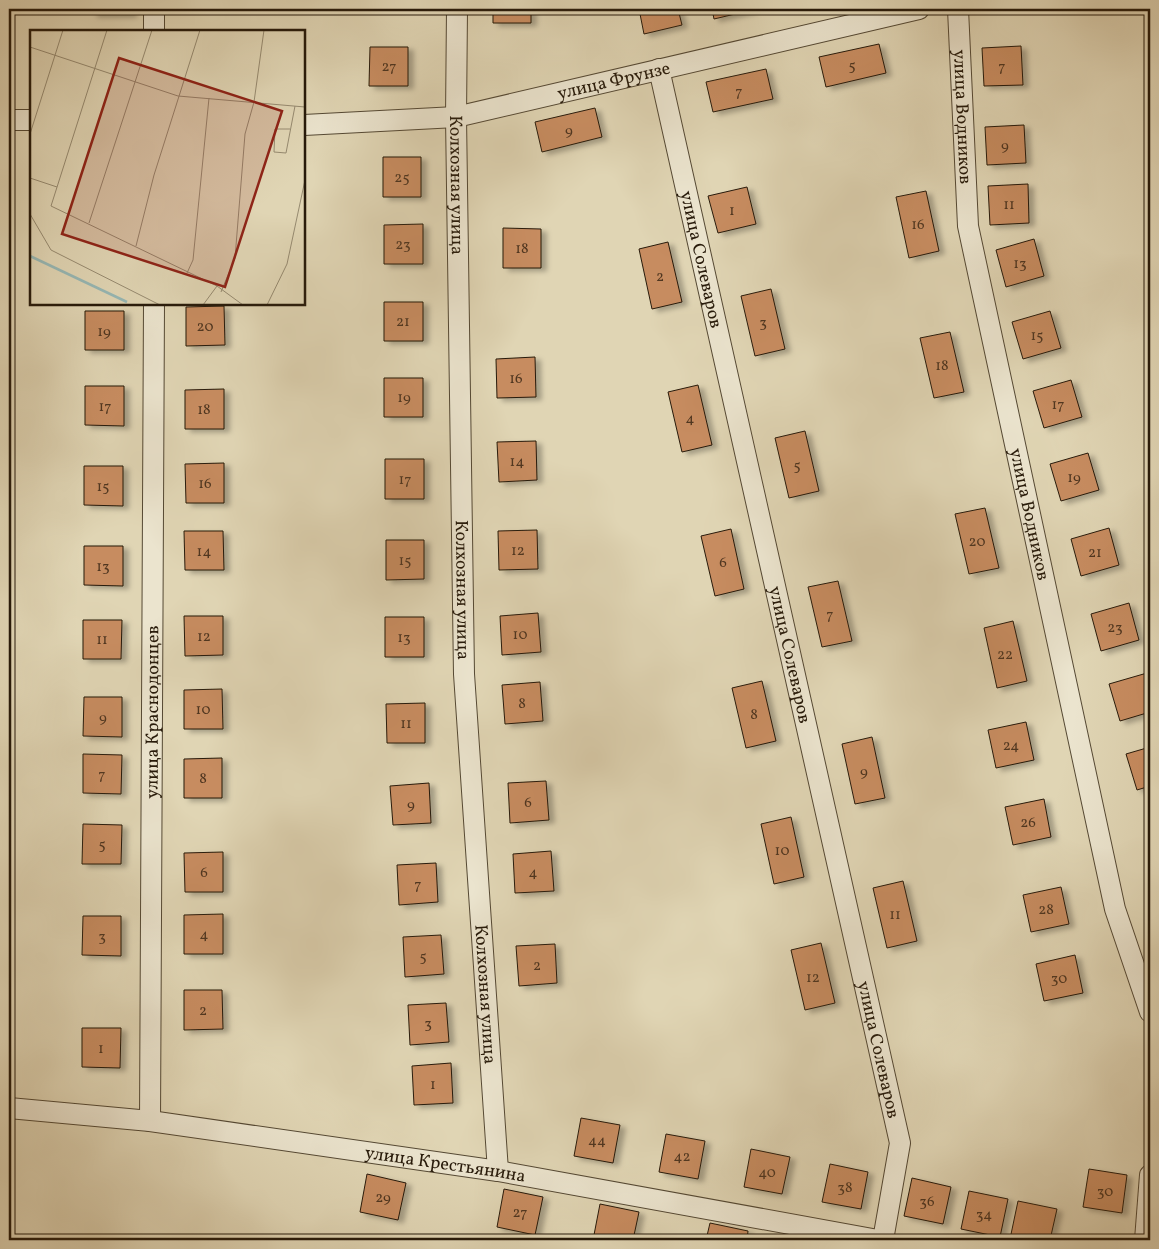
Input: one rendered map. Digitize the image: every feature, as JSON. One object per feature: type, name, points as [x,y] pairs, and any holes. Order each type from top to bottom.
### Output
[{"type":"street","points":[[154,9],[154,30]]},
{"type":"street","name":"Колхозная улица","points":[[457,9],[456,117],[464,674],[498,1171]]},
{"type":"street","name":"улица Фрунзе","points":[[305,125],[456,117],[918,9]]},
{"type":"street","name":"улица Водников","points":[[958,9],[968,226],[1115,909],[1150,1012]]},
{"type":"street","name":"улица Солеваров","points":[[659,69],[900,1143],[883,1240]]},
{"type":"street","points":[[9,120],[30,120]]},
{"type":"street","name":"улица Краснодонцев","points":[[150,1121],[154,305]]},
{"type":"street","name":"улица Крестьянина","points":[[9,1108],[150,1121],[498,1171],[878,1240]]},
{"type":"street","points":[[1145,1240],[1150,1175]]},
{"type":"building","points":[[92,9],[131,9],[131,14],[92,14]]},
{"type":"building","points":[[493,9],[531,9],[531,23],[493,23]]},
{"type":"building","points":[[639,9],[678,9],[682,25],[644,34]]},
{"type":"building","points":[[712,9],[752,9],[752,10],[714,19]]},
{"type":"building","points":[[879,44],[886,73],[826,87],[819,57]]},
{"type":"building","points":[[1021,46],[1023,85],[984,86],[982,48]]},
{"type":"building","points":[[370,47],[408,47],[408,86],[369,86]]},
{"type":"building","points":[[766,69],[773,99],[713,112],[706,82]]},
{"type":"building","points":[[595,108],[602,137],[542,152],[535,122]]},
{"type":"building","points":[[1024,125],[1026,163],[987,165],[985,127]]},
{"type":"building","points":[[383,157],[421,157],[421,197],[383,197]]},
{"type":"building","points":[[1028,184],[1029,223],[990,225],[988,186]]},
{"type":"building","points":[[747,187],[756,224],[718,233],[708,196]]},
{"type":"building","points":[[926,191],[939,251],[909,258],[896,197]]},
{"type":"building","points":[[423,224],[423,264],[384,264],[384,225]]},
{"type":"building","points":[[503,228],[541,229],[541,268],[503,268]]},
{"type":"building","points":[[1034,239],[1044,276],[1006,287],[996,250]]},
{"type":"building","points":[[668,242],[682,302],[652,309],[639,249]]},
{"type":"building","points":[[771,289],[785,349],[755,356],[741,296]]},
{"type":"building","points":[[384,302],[423,302],[423,341],[384,341]]},
{"type":"building","points":[[224,306],[225,345],[186,346],[186,307]]},
{"type":"building","points":[[85,311],[124,311],[124,350],[85,350]]},
{"type":"building","points":[[1050,311],[1061,348],[1023,359],[1012,322]]},
{"type":"building","points":[[950,332],[964,392],[934,398],[920,338]]},
{"type":"building","points":[[535,357],[536,397],[497,398],[496,359]]},
{"type":"building","points":[[384,378],[423,378],[423,417],[384,417]]},
{"type":"building","points":[[1071,380],[1082,417],[1044,428],[1033,391]]},
{"type":"building","points":[[698,385],[712,445],[682,452],[668,392]]},
{"type":"building","points":[[85,386],[124,386],[124,426],[85,425]]},
{"type":"building","points":[[224,389],[224,429],[185,429],[185,390]]},
{"type":"building","points":[[805,431],[819,491],[789,498],[775,438]]},
{"type":"building","points":[[536,441],[537,480],[499,482],[497,442]]},
{"type":"building","points":[[1088,453],[1099,490],[1061,501],[1050,464]]},
{"type":"building","points":[[385,459],[424,459],[424,499],[385,499]]},
{"type":"building","points":[[224,463],[224,503],[186,503],[185,464]]},
{"type":"building","points":[[84,466],[123,466],[123,506],[84,505]]},
{"type":"building","points":[[985,508],[999,568],[969,574],[955,514]]},
{"type":"building","points":[[1109,528],[1119,565],[1081,576],[1071,539]]},
{"type":"building","points":[[731,529],[744,589],[715,596],[701,536]]},
{"type":"building","points":[[537,530],[538,569],[499,570],[498,531]]},
{"type":"building","points":[[184,531],[223,531],[224,570],[185,570]]},
{"type":"building","points":[[386,540],[424,540],[424,579],[386,580]]},
{"type":"building","points":[[84,546],[123,546],[123,586],[84,585]]},
{"type":"building","points":[[838,581],[852,641],[822,647],[808,587]]},
{"type":"building","points":[[1129,603],[1139,640],[1101,651],[1091,614]]},
{"type":"building","points":[[538,613],[541,652],[502,655],[500,616]]},
{"type":"building","points":[[184,616],[223,616],[223,655],[185,656]]},
{"type":"building","points":[[385,617],[424,617],[424,657],[385,657]]},
{"type":"building","points":[[83,620],[122,620],[121,659],[83,659]]},
{"type":"building","points":[[1013,621],[1027,681],[997,688],[984,628]]},
{"type":"building","points":[[1147,673],[1150,683],[1150,712],[1120,721],[1109,684]]},
{"type":"building","points":[[762,681],[776,741],[746,748],[732,688]]},
{"type":"building","points":[[540,682],[543,721],[505,724],[502,685]]},
{"type":"building","points":[[222,689],[223,729],[184,729],[184,690]]},
{"type":"building","points":[[84,697],[122,697],[122,737],[83,736]]},
{"type":"building","points":[[425,703],[425,743],[387,743],[386,704]]},
{"type":"building","points":[[1026,722],[1034,760],[996,768],[988,730]]},
{"type":"building","points":[[872,737],[885,798],[855,804],[842,744]]},
{"type":"building","points":[[1150,747],[1150,786],[1137,790],[1126,754]]},
{"type":"building","points":[[83,754],[122,755],[121,794],[83,793]]},
{"type":"building","points":[[222,758],[222,798],[184,798],[184,759]]},
{"type":"building","points":[[546,781],[549,820],[510,823],[508,783]]},
{"type":"building","points":[[429,783],[431,823],[393,825],[390,786]]},
{"type":"building","points":[[1044,799],[1051,837],[1013,845],[1005,807]]},
{"type":"building","points":[[791,817],[804,877],[774,884],[761,824]]},
{"type":"building","points":[[83,824],[122,825],[121,864],[82,864]]},
{"type":"building","points":[[551,851],[554,891],[515,893],[513,854]]},
{"type":"building","points":[[223,852],[223,892],[185,892],[184,853]]},
{"type":"building","points":[[436,863],[438,902],[399,905],[397,865]]},
{"type":"building","points":[[903,881],[917,941],[887,948],[873,888]]},
{"type":"building","points":[[1061,887],[1069,924],[1031,932],[1023,895]]},
{"type":"building","points":[[223,914],[223,954],[184,954],[184,915]]},
{"type":"building","points":[[83,916],[121,916],[121,956],[82,955]]},
{"type":"building","points":[[441,935],[444,974],[405,977],[403,937]]},
{"type":"building","points":[[821,943],[835,1003],[805,1010],[791,950]]},
{"type":"building","points":[[555,944],[557,983],[519,986],[516,946]]},
{"type":"building","points":[[1075,955],[1083,993],[1044,1001],[1036,964]]},
{"type":"building","points":[[184,990],[222,990],[223,1029],[184,1030]]},
{"type":"building","points":[[446,1003],[449,1042],[410,1045],[408,1005]]},
{"type":"building","points":[[82,1028],[121,1028],[120,1068],[82,1067]]},
{"type":"building","points":[[451,1063],[453,1103],[414,1105],[412,1066]]},
{"type":"building","points":[[581,1118],[620,1125],[613,1163],[574,1156]]},
{"type":"building","points":[[666,1134],[705,1141],[698,1179],[659,1172]]},
{"type":"building","points":[[751,1149],[790,1157],[782,1194],[744,1187]]},
{"type":"building","points":[[830,1164],[868,1172],[861,1209],[822,1202]]},
{"type":"building","points":[[1089,1169],[1127,1175],[1122,1213],[1083,1207]]},
{"type":"building","points":[[367,1174],[406,1183],[398,1220],[360,1212]]},
{"type":"building","points":[[912,1178],[951,1187],[943,1224],[904,1216]]},
{"type":"building","points":[[504,1189],[543,1197],[535,1235],[497,1227]]},
{"type":"building","points":[[969,1191],[1008,1199],[1000,1237],[961,1229]]},
{"type":"building","points":[[1018,1201],[1057,1209],[1050,1240],[1010,1239]]},
{"type":"building","points":[[600,1204],[639,1212],[633,1240],[593,1240]]},
{"type":"building","points":[[710,1223],[748,1231],[747,1240],[706,1240]]}]
